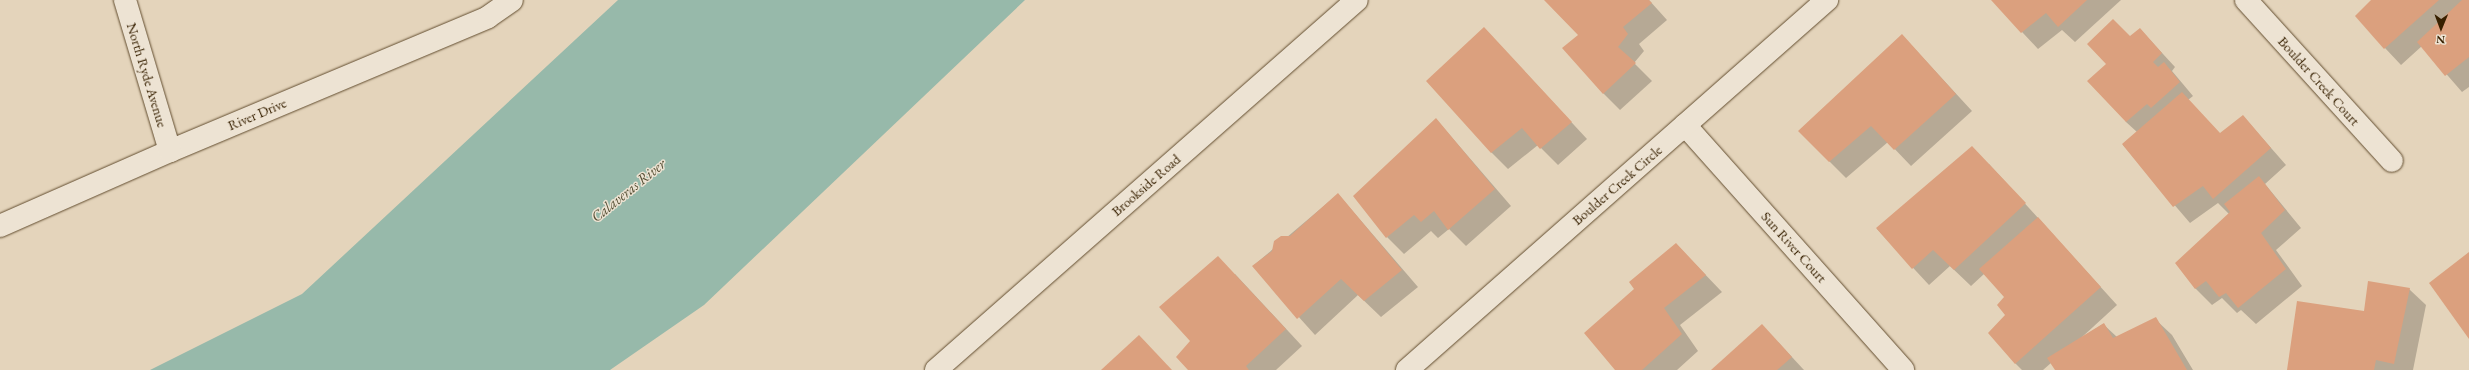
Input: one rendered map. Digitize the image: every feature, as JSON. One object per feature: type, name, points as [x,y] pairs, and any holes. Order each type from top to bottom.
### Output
[{"type":"street","name":"North Ryde Avenue","points":[[125,0],[170,151]]},
{"type":"street","name":"River Drive","points":[[0,226],[170,151],[488,18],[512,0]]},
{"type":"street","name":"Brookside Road","points":[[936,370],[1357,0]]},
{"type":"street","name":"Boulder Creek Circle","points":[[1407,370],[1827,0]]},
{"type":"street","name":"Boulder Creek Court","points":[[2246,0],[2392,161]]},
{"type":"street","name":"Sun River Court","points":[[1685,125],[1903,370]]},
{"type":"water","name":"Calaveras River","points":[[618,0],[1025,0],[704,305],[610,370],[150,370],[302,294]]},
{"type":"building","points":[[1544,0],[1649,0],[1652,3],[1623,27],[1628,34],[1618,47],[1636,63],[1603,94],[1562,48],[1578,35]]},
{"type":"building","points":[[1991,0],[2087,0],[2058,27],[2046,13],[2021,33]]},
{"type":"building","points":[[2371,0],[2439,0],[2384,49],[2355,16]]},
{"type":"building","points":[[2462,0],[2469,0],[2469,57],[2445,76],[2417,42]]},
{"type":"building","points":[[2113,19],[2130,36],[2140,28],[2162,53],[2153,62],[2158,67],[2164,62],[2180,82],[2151,108],[2147,104],[2126,122],[2087,81],[2106,64],[2087,44]]},
{"type":"building","points":[[1484,27],[1572,122],[1540,149],[1522,128],[1491,153],[1426,81]]},
{"type":"building","points":[[1902,34],[1956,94],[1894,150],[1871,126],[1829,162],[1798,131]]},
{"type":"building","points":[[2182,92],[2220,133],[2243,115],[2271,148],[2213,199],[2203,186],[2173,207],[2122,144]]},
{"type":"building","points":[[1436,118],[1495,189],[1448,230],[1434,211],[1421,222],[1414,215],[1386,238],[1353,196]]},
{"type":"building","points":[[1972,146],[2026,203],[1954,270],[1933,250],[1912,269],[1876,228]]},
{"type":"building","points":[[2259,176],[2285,210],[2261,233],[2286,269],[2238,308],[2226,293],[2219,297],[2206,281],[2195,289],[2175,263],[2230,212],[2224,204]]},
{"type":"building","points":[[1338,193],[1402,270],[1364,301],[1341,279],[1297,319],[1252,266],[1272,251],[1274,241],[1281,236],[1290,236]]},
{"type":"building","points":[[2038,217],[2101,287],[2015,364],[1988,333],[2005,315],[1997,305],[2004,297],[1979,269]]},
{"type":"building","points":[[1676,243],[1706,275],[1664,308],[1682,334],[1642,370],[1615,370],[1584,333],[1634,289],[1629,282]]},
{"type":"building","points":[[2469,252],[2469,339],[2429,283]]},
{"type":"building","points":[[1218,256],[1286,329],[1246,366],[1249,370],[1188,370],[1176,357],[1190,341],[1159,307]]},
{"type":"building","points":[[2368,281],[2410,288],[2394,364],[2376,360],[2374,370],[2287,370],[2297,301],[2364,311]]},
{"type":"building","points":[[2156,317],[2187,370],[2055,370],[2047,358],[2104,323],[2113,338]]},
{"type":"building","points":[[1762,324],[1792,357],[1777,370],[1711,370]]},
{"type":"building","points":[[1139,335],[1172,370],[1101,370]]}]
